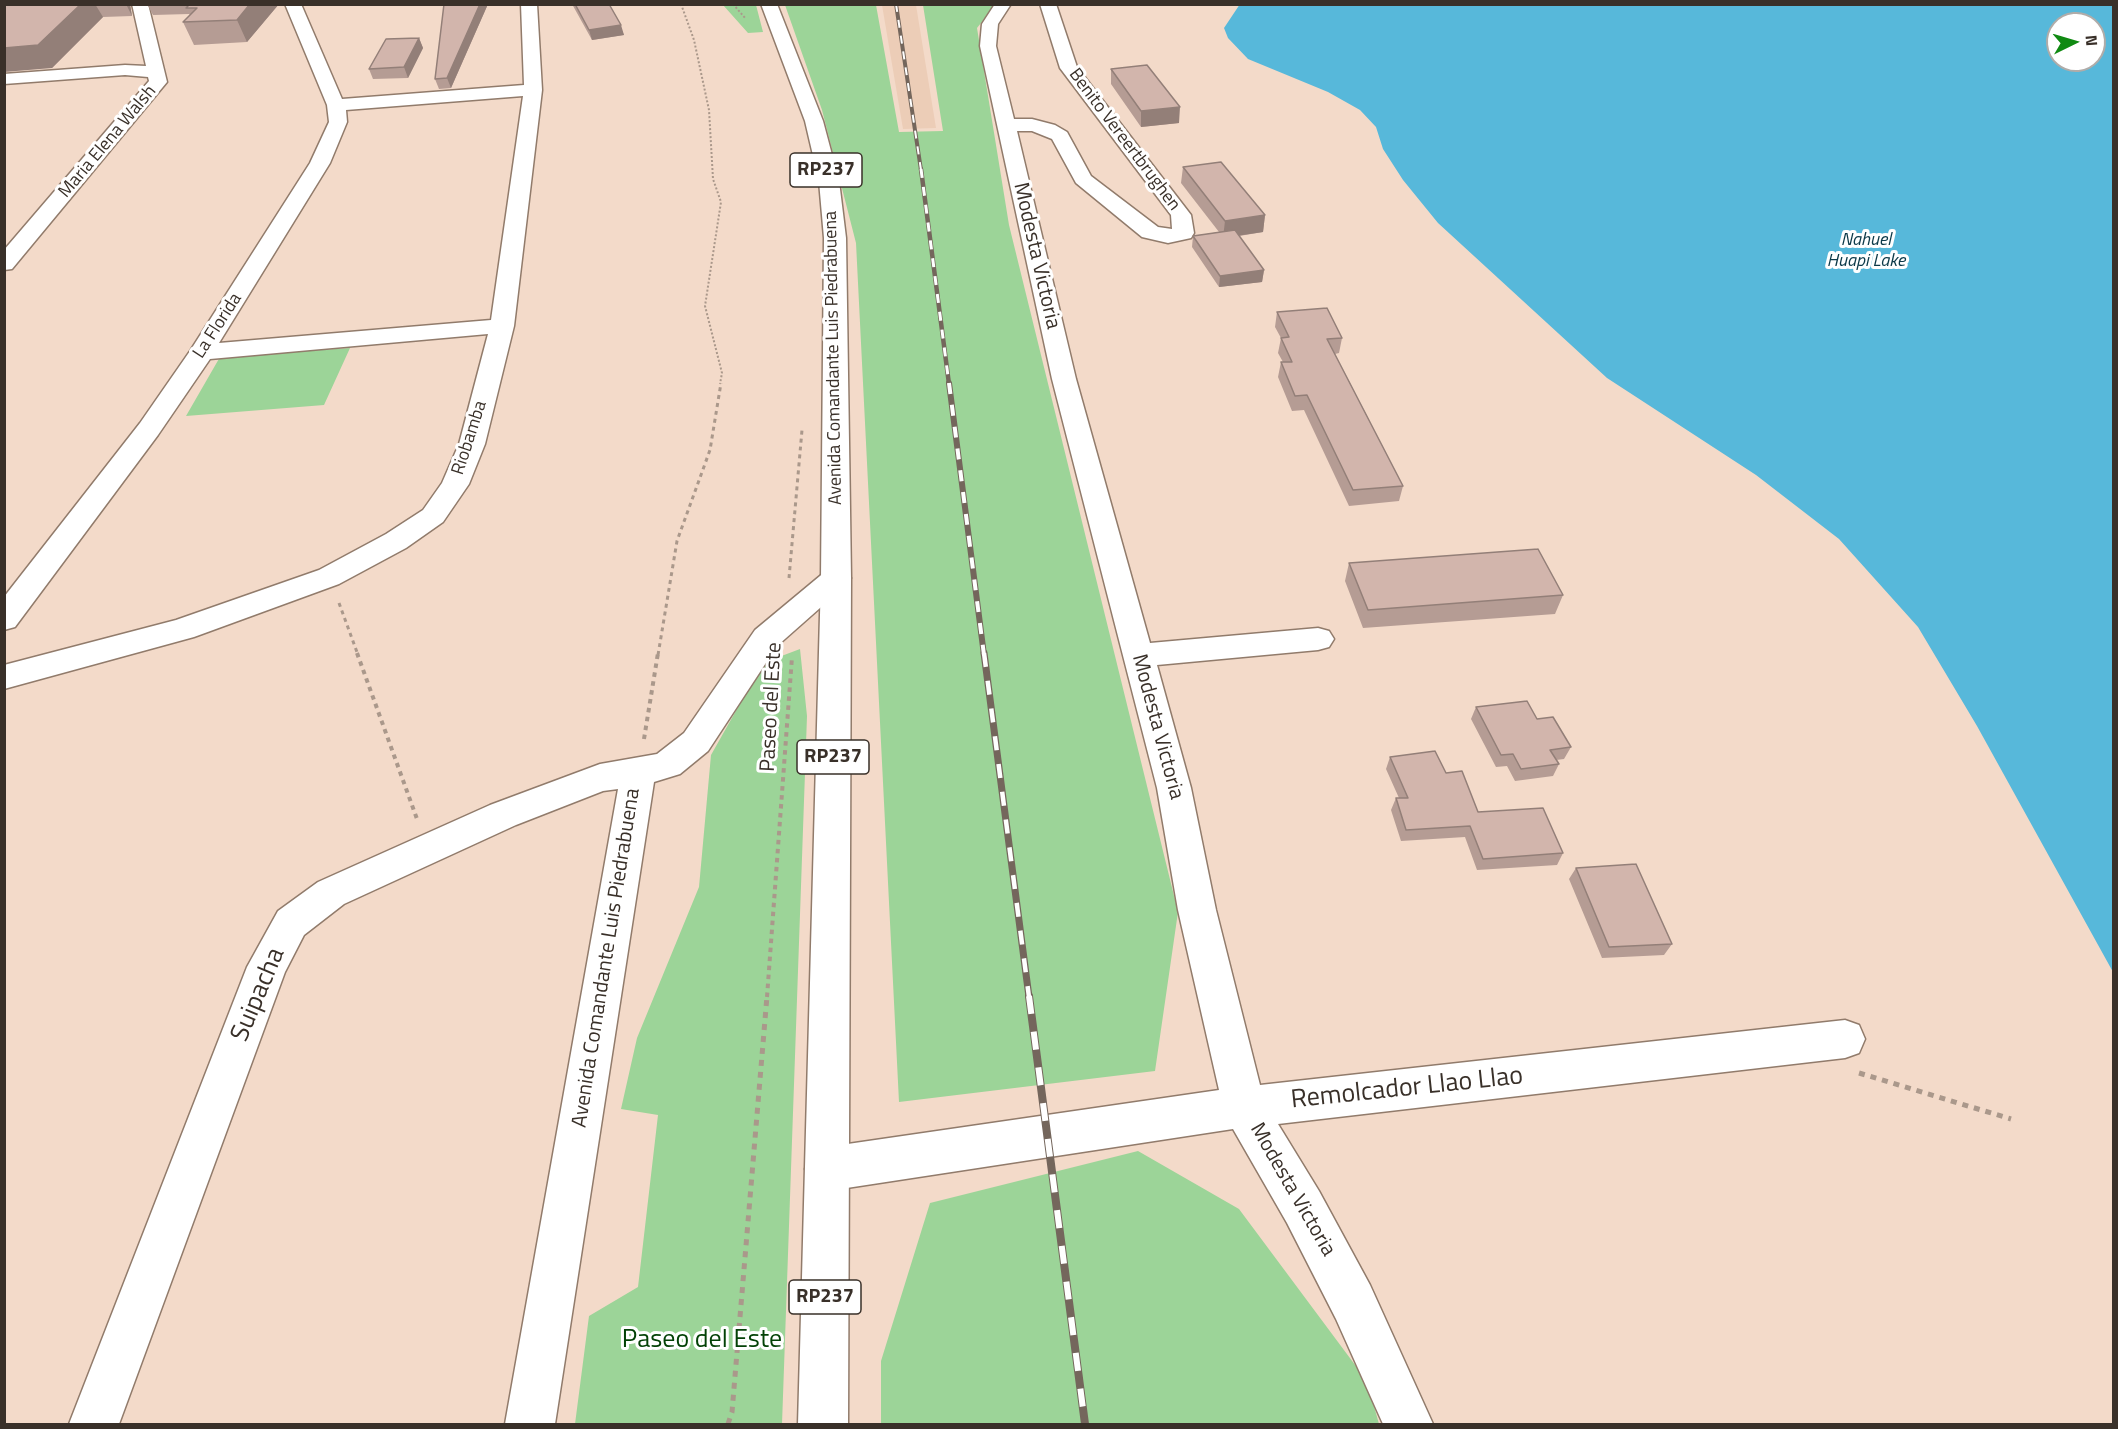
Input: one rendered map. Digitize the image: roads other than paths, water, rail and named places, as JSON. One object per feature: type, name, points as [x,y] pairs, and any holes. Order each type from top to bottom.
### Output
[{"type":"street","name":"Maria Elena Walsh","points":[[4,264],[158,82],[140,4]]},
{"type":"street","name":"La Florida","points":[[4,619],[149,429],[202,352],[320,163],[338,122],[336,105],[293,4]]},
{"type":"street","name":"Riobamba","points":[[4,678],[183,629],[329,577],[396,541],[434,516],[455,484],[472,444],[502,326],[533,90],[530,4]]},
{"type":"street","name":"Modesta Victoria","points":[[1003,4],[990,24],[988,46],[1064,380],[1174,788],[1197,910],[1244,1107],[1303,1207],[1353,1302],[1408,1425]]},
{"type":"street","name":"Benito Vereertbrughen","points":[[1006,125],[1032,125],[1048,129],[1060,136],[1083,179],[1091,186],[1150,232],[1168,237],[1183,233],[1181,215],[1069,68],[1048,4]]},
{"type":"street","name":"Avenida Comandante Luis Piedrabuena","points":[[760,14],[814,121],[829,181],[835,238],[836,578],[823,1425]]},
{"type":"street","points":[[4,79],[125,70],[156,72]]},
{"type":"street","points":[[336,105],[533,90]]},
{"type":"street","points":[[202,352],[502,326]]},
{"type":"street","name":"Avenida Comandante Luis Piedrabuena","points":[[530,1425],[638,773],[668,765],[696,742],[766,638],[836,578]]},
{"type":"street","points":[[1137,655],[1318,639]]},
{"type":"street","name":"Suipacha","points":[[94,1425],[267,967],[291,923],[331,893],[503,815],[600,778],[638,773]]},
{"type":"street","name":"Remolcador Llao Llao","points":[[827,1169],[1244,1107],[1846,1054]]},
{"type":"water","name":"Nahuel Huapi Lake","points":[[1240,4],[2113,5],[2113,972],[1977,726],[1918,627],[1839,539],[1756,475],[1607,378],[1438,223],[1403,180],[1383,149],[1376,127],[1360,110],[1328,92],[1248,59],[1228,38],[1224,28]]},
{"type":"railway","points":[[896,4],[921,170]]},
{"type":"railway","points":[[921,169],[949,384]]},
{"type":"railway","points":[[949,383],[984,655]]},
{"type":"railway","points":[[984,653],[1029,997]]},
{"type":"railway","points":[[1029,996],[1085,1424]]},
{"type":"park label","name":"Paseo del Este","points":[[702,1341]]}]
